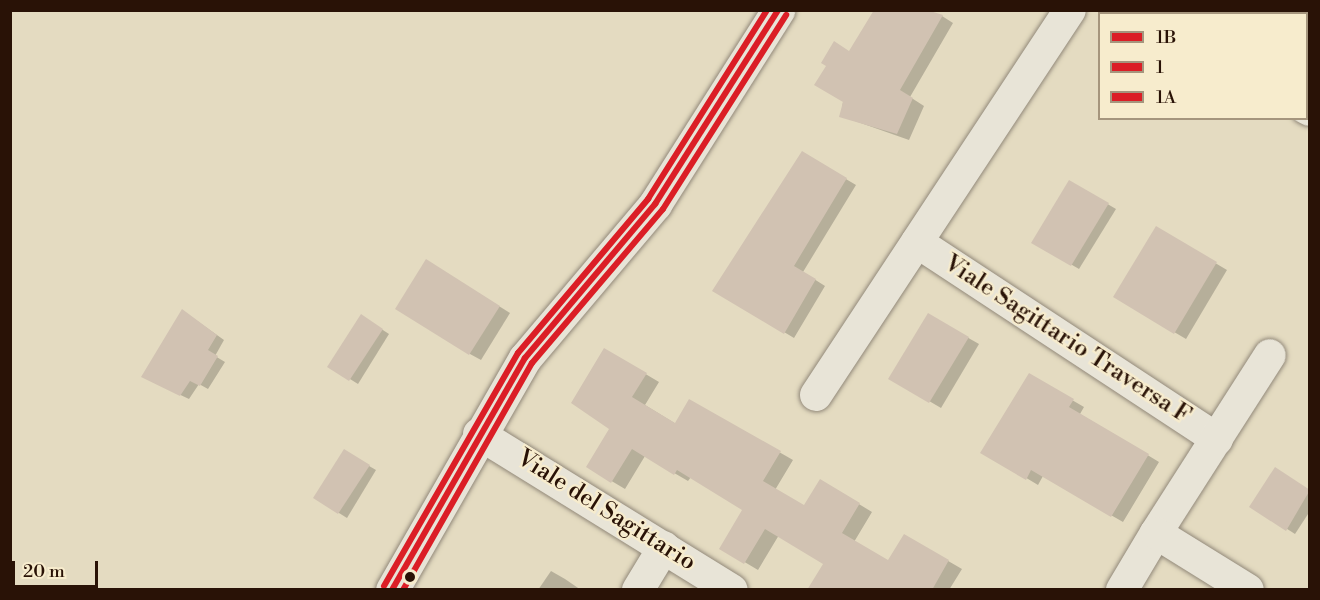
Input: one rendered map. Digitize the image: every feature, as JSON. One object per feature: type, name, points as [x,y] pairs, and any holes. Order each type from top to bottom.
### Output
[{"type":"street","points":[[392,590],[479,434],[525,358],[655,204],[778,10]]},
{"type":"street","name":"Viale Sagittario Traversa F","points":[[816,395],[1070,10]]},
{"type":"street","name":"Viale Sagittario Traversa F","points":[[917,242],[1217,439]]},
{"type":"street","name":"Viale Sagittario Traversa F","points":[[1156,533],[1270,356]]},
{"type":"street","name":"Viale del Sagittario","points":[[479,434],[732,590]]},
{"type":"street","points":[[1122,590],[1156,533],[1248,590]]},
{"type":"street","points":[[638,590],[664,547]]},
{"type":"building","points":[[874,10],[927,10],[943,15],[900,90],[913,98],[897,134],[839,117],[843,102],[814,85],[826,66],[821,63],[834,41],[849,51]]},
{"type":"building","points":[[802,151],[847,178],[794,266],[816,279],[784,334],[712,291]]},
{"type":"building","points":[[1069,180],[1109,203],[1071,266],[1031,243]]},
{"type":"building","points":[[1156,226],[1217,262],[1174,334],[1113,297]]},
{"type":"building","points":[[426,259],[500,306],[469,355],[395,309]]},
{"type":"building","points":[[182,309],[217,335],[208,350],[218,356],[200,386],[190,381],[180,396],[141,377]]},
{"type":"building","points":[[928,313],[969,337],[929,403],[888,379]]},
{"type":"building","points":[[361,314],[383,329],[349,381],[327,367]]},
{"type":"building","points":[[604,348],[647,373],[632,397],[675,423],[689,399],[781,451],[763,481],[804,505],[820,479],[860,503],[842,533],[888,560],[904,534],[949,560],[932,590],[807,590],[823,564],[765,529],[744,564],[719,549],[742,510],[677,470],[674,475],[632,449],[611,483],[586,467],[609,429],[571,403]]},
{"type":"building","points":[[1029,373],[1074,399],[1069,407],[1149,454],[1111,517],[1031,470],[1026,480],[980,453]]},
{"type":"building","points":[[344,449],[370,465],[338,514],[313,498]]},
{"type":"building","points":[[1275,467],[1310,490],[1286,531],[1249,507]]},
{"type":"transit line","name":"1A","points":[[384,586],[518,353],[648,199],[767,10]]},
{"type":"transit line","name":"1B","points":[[392,590],[525,358],[655,204],[778,10]]},
{"type":"transit line","name":"1","points":[[403,590],[532,363],[663,209],[786,15]]}]
